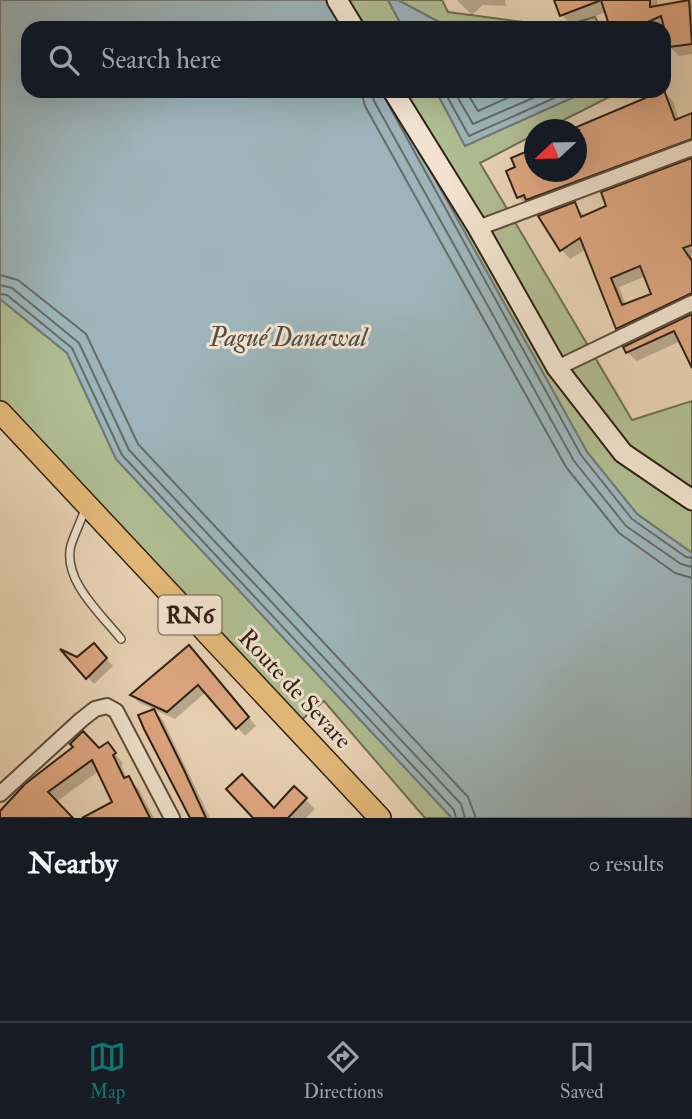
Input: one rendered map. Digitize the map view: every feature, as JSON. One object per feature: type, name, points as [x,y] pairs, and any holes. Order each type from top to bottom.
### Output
[{"type":"main road","name":"Route de Sevare","points":[[0,412],[378,816]]},
{"type":"street","points":[[337,0],[350,21]]},
{"type":"street","points":[[397,98],[478,228],[557,368],[623,453],[692,500]]},
{"type":"street","points":[[478,228],[692,148]]},
{"type":"street","points":[[557,368],[692,303]]},
{"type":"street","points":[[0,794],[81,720],[95,709],[107,706],[116,711],[173,818]]},
{"type":"lane","points":[[87,505],[71,547],[71,568],[90,600],[121,639]]},
{"type":"green space","points":[[327,0],[388,0],[399,21],[342,21]]},
{"type":"green space","points":[[398,0],[442,0],[448,12],[516,21],[437,21]]},
{"type":"green space","points":[[595,17],[597,21],[581,21]]},
{"type":"green space","points":[[390,98],[440,98],[465,146],[524,119],[524,140],[480,163],[632,420],[692,401],[692,553],[637,514],[587,452]]},
{"type":"green space","points":[[571,98],[607,98],[566,119],[525,119]]},
{"type":"green space","points":[[0,299],[67,353],[116,459],[452,818],[425,818],[324,701],[286,733],[0,427]]},
{"type":"water","name":"Pagué Danawal","points":[[0,0],[327,0],[342,21],[21,21],[21,98],[390,98],[587,452],[637,514],[692,553],[692,818],[452,818],[116,459],[67,353],[0,299]]},
{"type":"water","points":[[388,0],[398,0],[437,21],[399,21]]},
{"type":"water","points":[[440,98],[571,98],[465,146]]},
{"type":"building","points":[[554,0],[599,0],[599,1],[560,16]]},
{"type":"building","points":[[601,0],[650,0],[650,7],[689,0],[692,44],[671,47],[671,21],[662,21],[661,16],[650,21],[608,21]]},
{"type":"building","points":[[645,98],[667,98],[675,120],[692,113],[692,139],[587,178],[587,123]]},
{"type":"building","points":[[524,153],[524,182],[575,182],[526,200],[524,195],[517,198],[506,171],[515,167],[511,158]]},
{"type":"building","points":[[692,158],[692,245],[683,248],[692,261],[692,293],[616,329],[580,238],[560,251],[538,216],[575,202],[581,217],[606,206],[601,192]],"holes":[[[640,266],[651,294],[622,305],[611,278]]]},
{"type":"building","points":[[692,314],[692,368],[674,331],[626,353],[623,347]]},
{"type":"building","points":[[94,643],[107,658],[86,679],[60,649],[77,657]]},
{"type":"building","points":[[189,645],[249,717],[236,729],[198,685],[167,712],[130,695]]},
{"type":"building","points":[[154,709],[206,818],[190,818],[144,729],[138,715]]},
{"type":"building","points":[[83,731],[99,748],[108,742],[116,753],[113,755],[124,778],[129,776],[150,818],[82,818],[112,802],[92,760],[48,792],[73,818],[0,818],[0,811],[25,784],[73,747],[70,744]]},
{"type":"building","points":[[242,774],[274,808],[294,786],[307,798],[288,818],[253,818],[226,789]]}]
